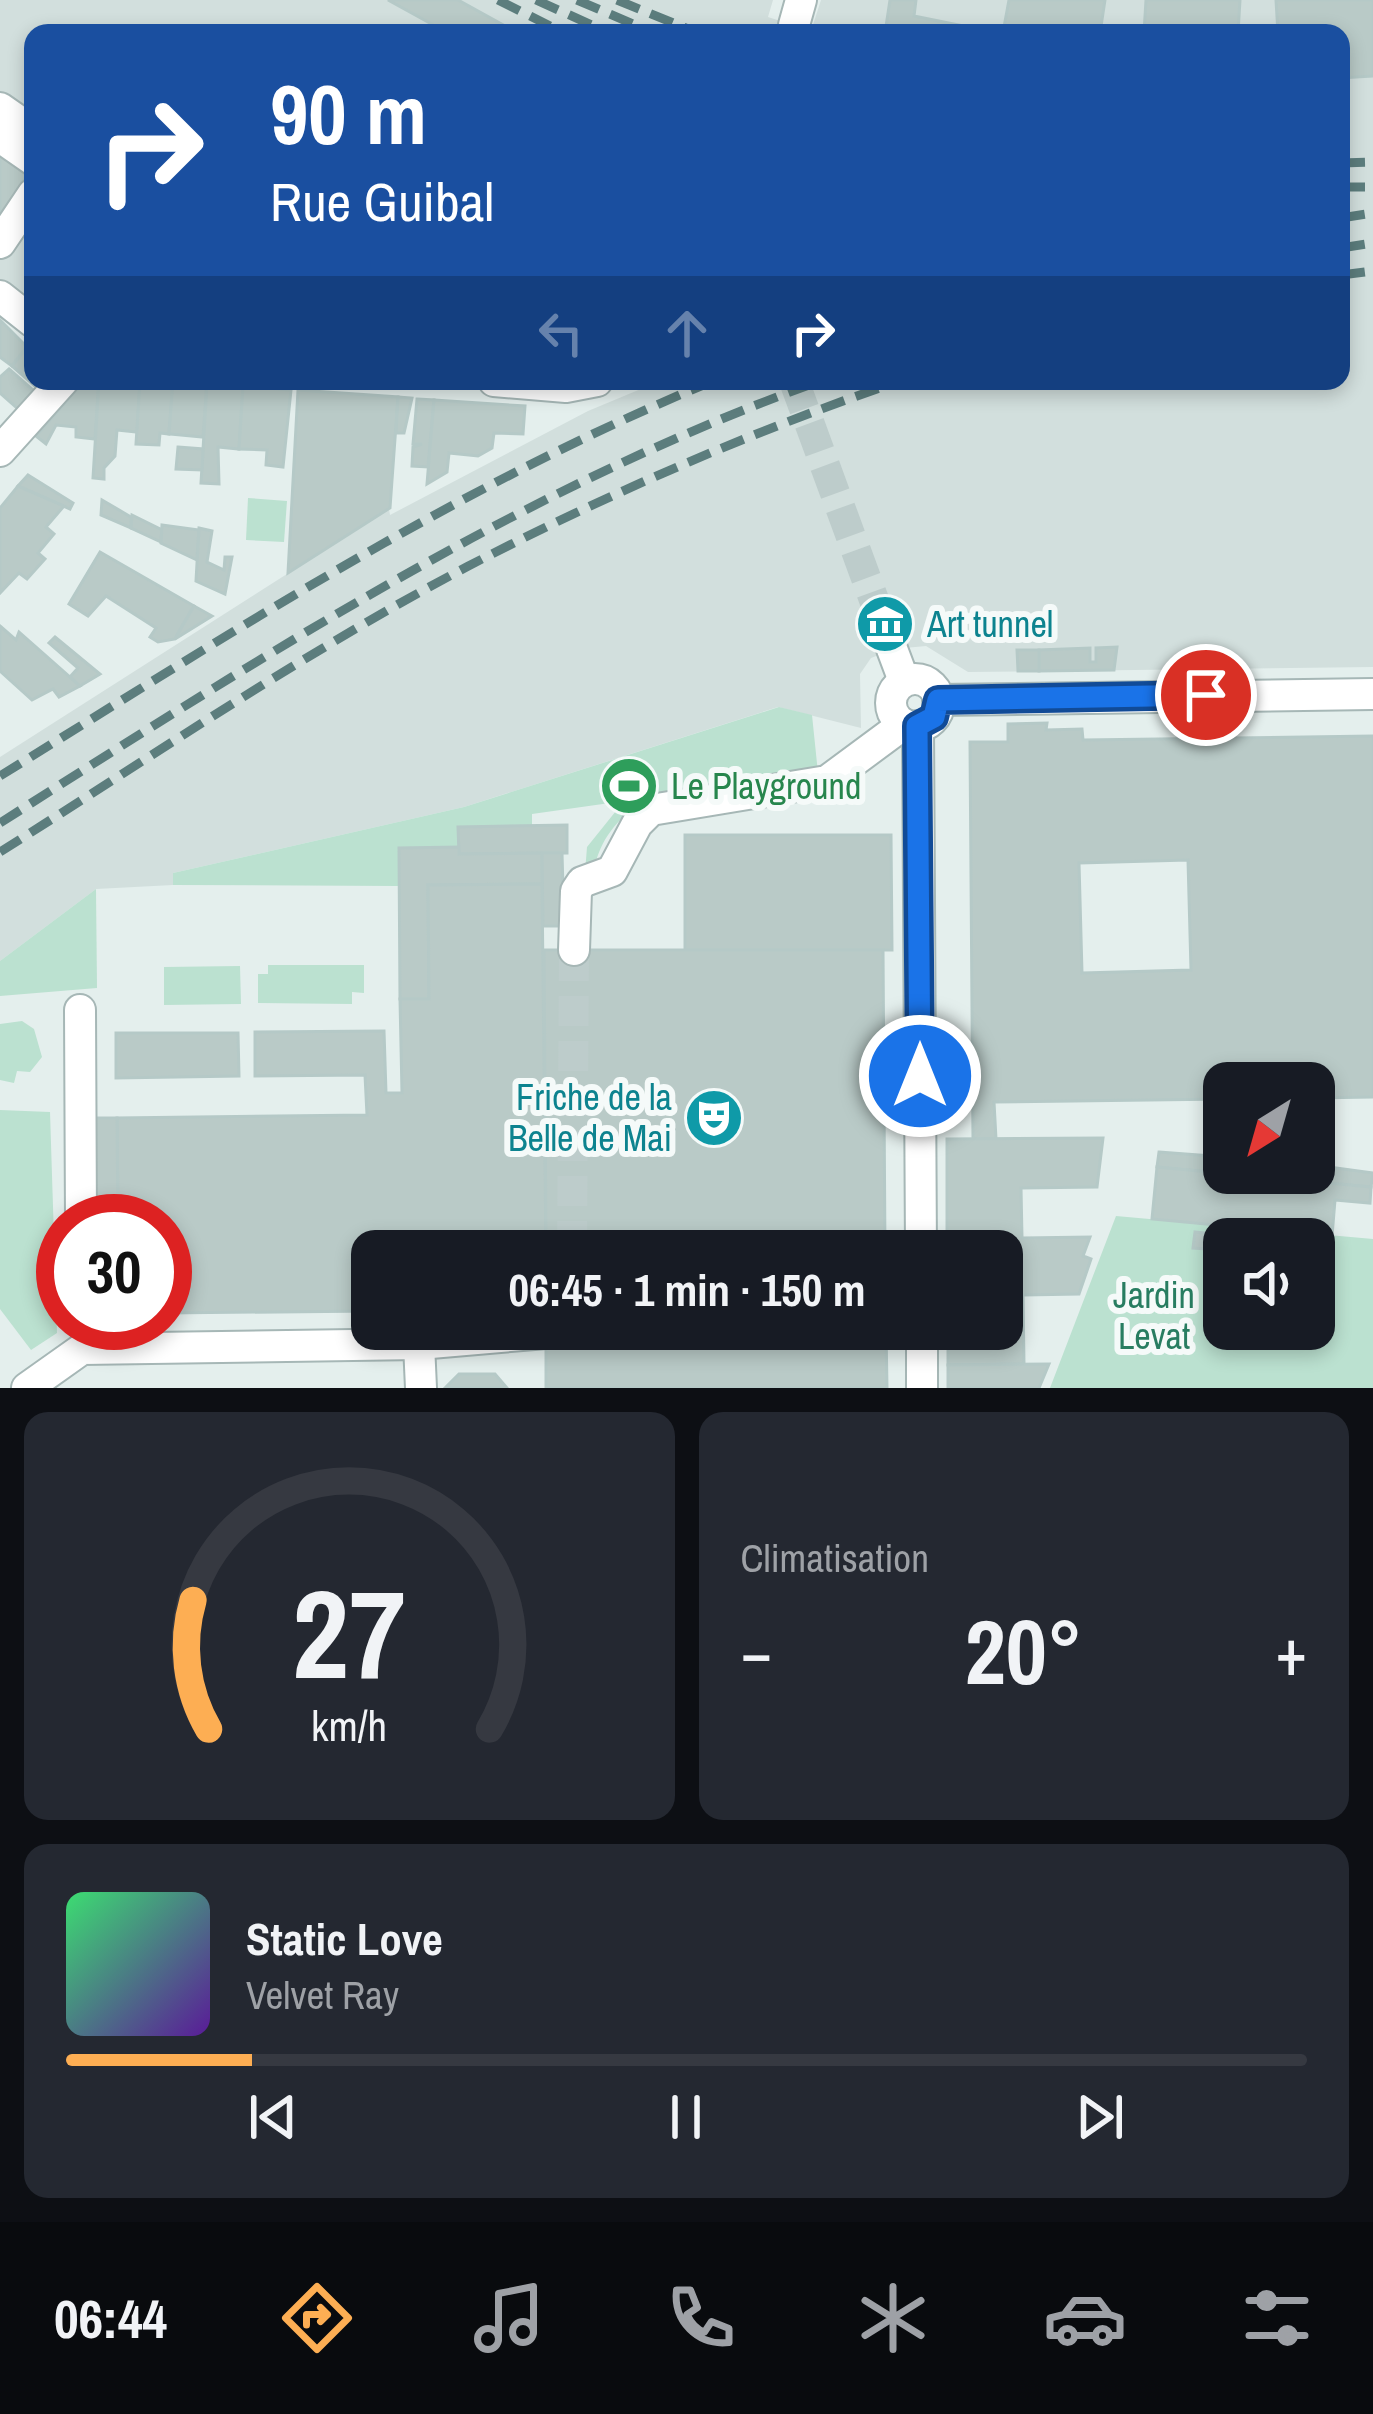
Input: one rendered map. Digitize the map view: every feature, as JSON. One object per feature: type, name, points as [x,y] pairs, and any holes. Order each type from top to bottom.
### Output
[{"type":"street","points":[[0,243],[24,207]]},
{"type":"street","points":[[0,296],[24,315]]},
{"type":"street","points":[[0,451],[54,390]]},
{"type":"street","points":[[892,650],[904,681]]},
{"type":"street","points":[[574,950],[576,891],[582,882],[612,871],[637,824],[651,810],[827,781],[910,725],[934,717],[938,700],[930,684],[904,681]]},
{"type":"street","points":[[904,681],[891,702],[910,725],[921,1230]]},
{"type":"street","points":[[938,700],[1373,694]]},
{"type":"street","points":[[80,1010],[81,1194]]},
{"type":"street","points":[[192,1339],[351,1342]]},
{"type":"street","points":[[27,1388],[67,1350]]},
{"type":"street","points":[[419,1350],[421,1388]]},
{"type":"street","points":[[922,1350],[922,1388]]},
{"type":"shaded area","points":[[0,0],[773,0],[768,17],[790,24],[24,24],[24,136],[0,119]]},
{"type":"shaded area","points":[[821,0],[1373,0],[1373,667],[968,672],[926,646],[894,649],[871,658],[860,674],[861,728],[778,707],[464,807],[173,873],[173,885],[96,889],[0,961],[0,757],[389,509],[390,515],[588,411],[638,390],[1350,390],[1350,24],[813,24]]},
{"type":"shaded area","points":[[24,223],[24,299],[0,280],[0,259]]},
{"type":"green space","points":[[248,498],[287,501],[284,542],[246,540]]},
{"type":"green space","name":"Le Playground","points":[[779,707],[812,715],[818,773],[646,798],[601,847],[592,883],[590,950],[579,950],[587,847],[624,801],[532,814],[532,826],[459,827],[459,847],[400,848],[398,886],[173,885],[173,873],[464,807]]},
{"type":"green space","points":[[96,889],[97,988],[0,996],[0,961]]},
{"type":"green space","points":[[268,965],[364,965],[364,993],[352,992],[352,1004],[258,1003],[258,974],[268,974]]},
{"type":"green space","points":[[240,966],[241,1004],[164,1005],[164,967]]},
{"type":"green space","points":[[22,1021],[34,1029],[42,1057],[30,1072],[17,1071],[14,1083],[0,1080],[0,1024]]},
{"type":"green space","points":[[0,1110],[50,1112],[53,1194],[36,1194],[36,1347],[31,1350],[0,1309]]},
{"type":"green space","name":"Jardin Levat","points":[[1116,1216],[1203,1224],[1203,1350],[1335,1350],[1335,1236],[1373,1239],[1373,1388],[1050,1388]]},
{"type":"building","points":[[388,0],[458,0],[502,24],[432,24]]},
{"type":"building","points":[[890,0],[916,0],[914,16],[954,24],[886,24]]},
{"type":"building","points":[[1009,0],[1105,0],[1101,24],[1005,24]]},
{"type":"building","points":[[1146,0],[1240,0],[1239,24],[1145,24]]},
{"type":"building","points":[[1276,0],[1373,0],[1373,76],[1350,77],[1350,24],[1277,24]]},
{"type":"building","points":[[0,151],[24,172],[24,180],[0,216]]},
{"type":"building","points":[[0,320],[24,344],[24,351],[12,366],[0,357]]},
{"type":"building","points":[[24,351],[24,376],[12,366]]},
{"type":"building","points":[[9,369],[24,382],[24,390],[34,391],[18,409],[0,393],[0,377]]},
{"type":"building","points":[[76,390],[98,390],[95,439],[76,437],[76,427],[56,425],[46,444],[36,436]]},
{"type":"building","points":[[98,390],[139,390],[137,432],[117,430],[115,456],[104,468],[104,479],[93,478]]},
{"type":"building","points":[[139,390],[172,390],[169,434],[160,433],[159,445],[136,444]]},
{"type":"building","points":[[172,390],[206,390],[203,437],[169,434]]},
{"type":"building","points":[[207,390],[243,390],[239,449],[218,447],[219,484],[201,483]]},
{"type":"building","points":[[243,390],[291,390],[283,467],[266,465],[267,450],[239,449]]},
{"type":"building","points":[[298,390],[398,397],[390,508],[288,573]]},
{"type":"building","points":[[398,397],[412,398],[404,433],[396,433]]},
{"type":"building","points":[[417,399],[434,400],[428,467],[412,466],[413,447],[422,444],[413,444]]},
{"type":"building","points":[[434,400],[525,406],[523,434],[494,433],[492,448],[478,456],[449,453],[447,472],[427,484]]},
{"type":"building","points":[[178,447],[203,449],[202,470],[176,469]]},
{"type":"building","points":[[28,475],[73,503],[70,509],[18,486]]},
{"type":"building","points":[[18,486],[64,506],[46,527],[54,534],[38,553],[45,559],[27,579],[19,573],[0,593],[0,508]]},
{"type":"building","points":[[102,500],[131,517],[131,528],[101,515]]},
{"type":"building","points":[[132,515],[162,530],[161,542],[131,528]]},
{"type":"building","points":[[162,525],[199,530],[197,560],[161,543]]},
{"type":"building","points":[[199,528],[212,531],[207,562],[224,570],[225,557],[232,557],[225,594],[196,581]]},
{"type":"building","points":[[100,552],[194,606],[175,639],[158,642],[150,637],[156,628],[106,596],[88,616],[69,604]]},
{"type":"building","points":[[194,606],[212,616],[175,639],[184,623]]},
{"type":"building","points":[[0,626],[16,640],[19,632],[80,686],[59,697],[53,689],[32,700],[0,671]]},
{"type":"building","points":[[55,637],[100,674],[80,686],[70,677],[78,668],[49,643]]},
{"type":"building","points":[[1117,647],[1114,670],[1039,671],[1039,650],[1090,648],[1090,662],[1096,662],[1096,648]]},
{"type":"building","points":[[1017,650],[1039,650],[1039,671],[1018,671]]},
{"type":"building","points":[[1047,723],[1046,730],[1082,729],[1083,740],[1373,736],[1373,1097],[1335,1098],[1335,1062],[1203,1062],[1203,1099],[994,1102],[996,1139],[973,1139],[970,742],[1008,742],[1008,724]],"holes":[[[1188,860],[1191,970],[1082,973],[1079,863]]]},
{"type":"building","points":[[567,825],[567,853],[459,854],[458,827]]},
{"type":"building","points":[[685,835],[891,835],[892,950],[685,950]]},
{"type":"building","points":[[459,847],[459,854],[542,853],[542,884],[428,885],[429,999],[400,999],[399,848]]},
{"type":"building","points":[[542,853],[562,853],[564,926],[543,926]]},
{"type":"building","points":[[542,884],[546,1230],[351,1230],[351,1311],[192,1313],[192,1194],[118,1194],[117,1118],[367,1115],[365,1075],[255,1076],[255,1032],[384,1031],[386,1093],[402,1093],[400,999],[429,999],[428,885]]},
{"type":"building","name":"Friche de la Belle de Mai","points":[[544,950],[883,950],[885,1230],[546,1230]]},
{"type":"building","points":[[116,1033],[238,1033],[239,1076],[116,1078]]},
{"type":"building","points":[[95,1118],[117,1118],[118,1194],[96,1194]]},
{"type":"building","points":[[1103,1138],[1097,1187],[1021,1188],[1022,1230],[947,1230],[947,1139]]},
{"type":"building","points":[[1159,1152],[1203,1155],[1203,1171],[1157,1167]]},
{"type":"building","points":[[1157,1167],[1203,1171],[1203,1194],[1335,1194],[1335,1184],[1371,1187],[1370,1203],[1335,1200],[1334,1218],[1203,1218],[1203,1224],[1152,1219]]},
{"type":"building","points":[[1335,1168],[1373,1173],[1371,1187],[1335,1184]]},
{"type":"building","points":[[1195,1232],[1203,1233],[1203,1249],[1193,1248]]},
{"type":"building","points":[[1090,1237],[1083,1256],[1091,1259],[1079,1294],[1023,1295],[1023,1238]]},
{"type":"building","points":[[1023,1295],[1024,1364],[948,1365],[948,1350],[1023,1350]]},
{"type":"building","points":[[546,1350],[886,1350],[887,1388],[546,1388]]},
{"type":"building","points":[[1049,1364],[1039,1388],[948,1388],[948,1365]]},
{"type":"building","points":[[459,1374],[495,1374],[507,1388],[445,1388]]},
{"type":"tunnel","points":[[797,390],[892,649]]},
{"type":"tunnel","points":[[572,1230],[574,950]]},
{"type":"railway","points":[[498,0],[546,24]]},
{"type":"railway","points":[[536,0],[590,24]]},
{"type":"railway","points":[[577,0],[633,24]]},
{"type":"railway","points":[[617,0],[676,24]]},
{"type":"railway","points":[[1350,163],[1373,162]]},
{"type":"railway","points":[[1350,187],[1373,187]]},
{"type":"railway","points":[[1350,217],[1373,213]]},
{"type":"railway","points":[[1350,247],[1373,243]]},
{"type":"railway","points":[[1350,274],[1373,271]]},
{"type":"railway","points":[[0,776],[261,615],[437,514],[527,466],[692,390]]},
{"type":"railway","points":[[0,823],[297,637],[500,523],[604,471],[797,390]]},
{"type":"railway","points":[[0,852],[298,663],[482,559],[688,463],[875,390]]},
{"type":"place","name":"Art tunnel","points":[[885,624]]},
{"type":"place","name":"Le Playground","points":[[629,786]]},
{"type":"place","name":"Friche de la Belle de Mai","points":[[714,1118]]},
{"type":"route","points":[[920,1076],[917,726],[934,717],[938,700],[1206,695]]}]
